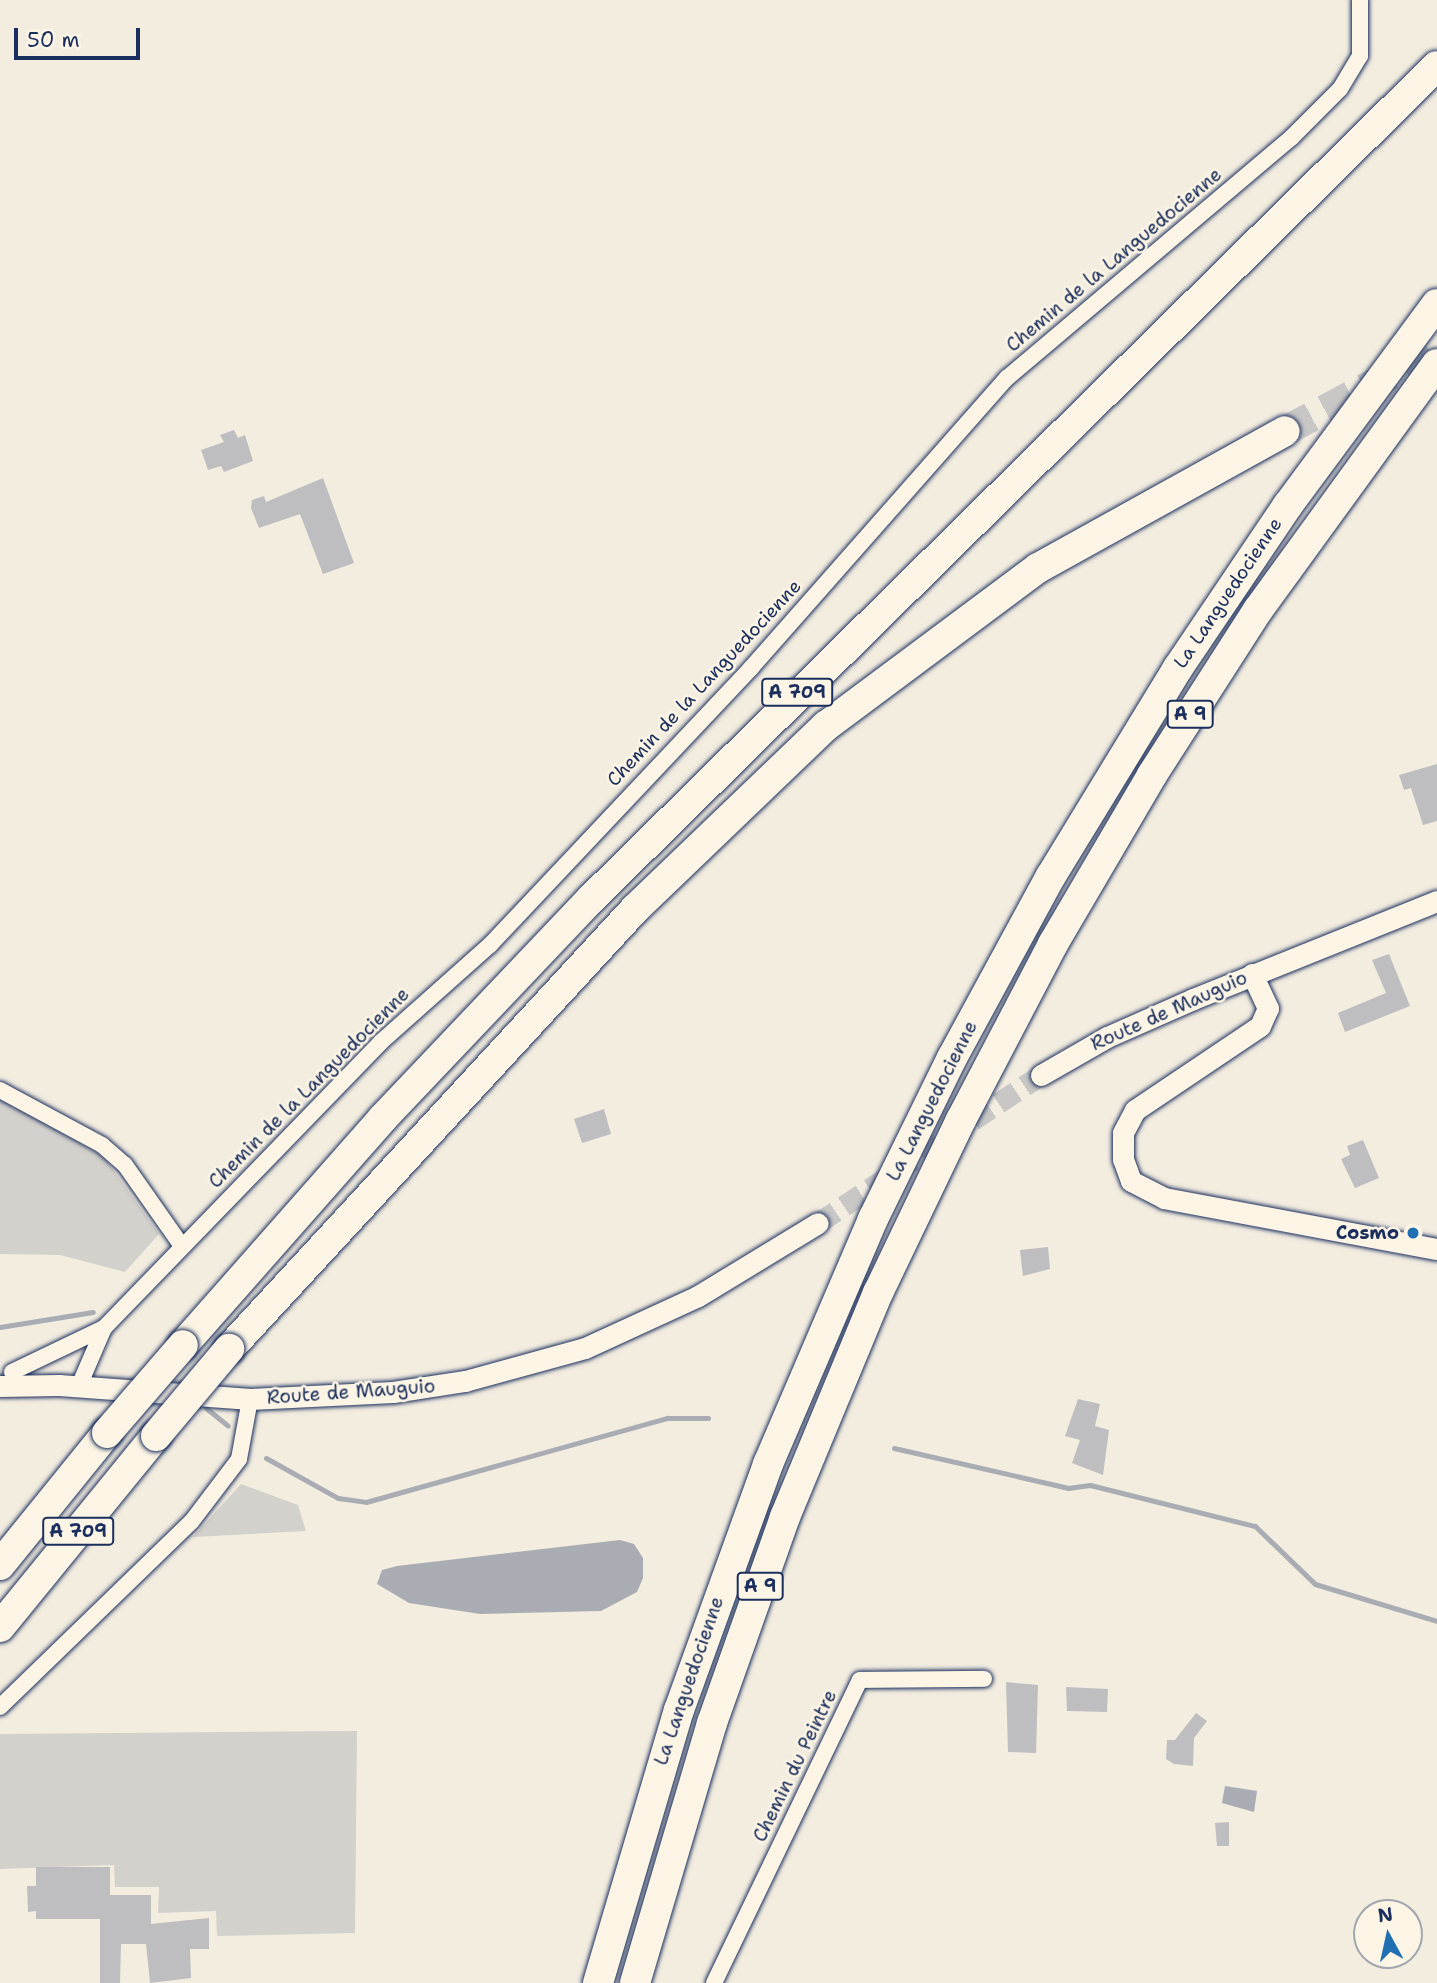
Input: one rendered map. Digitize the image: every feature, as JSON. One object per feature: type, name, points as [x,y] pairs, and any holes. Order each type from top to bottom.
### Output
[{"type":"highway","name":"A 709","points":[[0,1565],[107,1433],[383,1118],[591,899],[1437,66]]},
{"type":"highway","name":"La Languedocienne","points":[[598,1983],[675,1723],[768,1464],[863,1240],[937,1089],[1051,876],[1178,668],[1288,505],[1437,304]]},
{"type":"highway","name":"La Languedocienne","points":[[635,1983],[708,1736],[772,1552],[869,1316],[961,1119],[1152,775],[1258,610],[1437,364]]},
{"type":"highway","name":"A 709","points":[[0,1627],[229,1349],[519,1029],[785,761],[874,687],[1038,568],[1285,431]]},
{"type":"street","name":"Chemin de la Languedocienne","points":[[69,1385],[104,1328],[381,1042],[490,945],[751,668],[1007,378],[1282,146],[1340,89],[1360,56],[1360,0]]},
{"type":"street","name":"Route de Mauguio","points":[[1041,1075],[1107,1037],[1300,954],[1437,901]]},
{"type":"street","points":[[1252,974],[1268,1008],[1259,1026],[1135,1110],[1123,1133],[1123,1158],[1131,1181],[1164,1198],[1437,1250]]},
{"type":"street","points":[[0,1090],[102,1145],[125,1165],[182,1246]]},
{"type":"street","name":"Route de Mauguio","points":[[4,1377],[69,1385],[250,1399],[393,1392],[465,1381],[585,1348],[698,1296],[818,1223]]},
{"type":"street","name":"Chemin de la Languedocienne","points":[[4,1377],[104,1328]]},
{"type":"street","points":[[0,1707],[192,1521],[239,1459],[250,1399]]},
{"type":"street","name":"Chemin du Peintre","points":[[714,1983],[860,1680],[984,1679]]},
{"type":"shaded area","points":[[0,1098],[104,1157],[159,1234],[125,1272],[60,1255],[0,1254]]},
{"type":"shaded area","points":[[241,1484],[298,1505],[306,1531],[193,1537]]},
{"type":"shaded area","points":[[620,1540],[634,1544],[643,1558],[643,1578],[637,1592],[601,1611],[480,1614],[409,1603],[377,1584],[382,1570],[397,1566]]},
{"type":"shaded area","points":[[357,1731],[355,1933],[217,1936],[216,1911],[158,1913],[159,1887],[115,1887],[114,1865],[0,1869],[0,1734]]},
{"type":"shaded area","points":[[1225,1786],[1257,1791],[1254,1812],[1222,1803]]},
{"type":"building","points":[[234,430],[238,438],[245,435],[253,461],[224,472],[221,466],[208,470],[201,450],[224,442],[220,435]]},
{"type":"building","points":[[323,478],[354,563],[323,574],[300,514],[259,528],[251,508],[252,500],[264,496],[266,502]]},
{"type":"building","points":[[1437,764],[1437,821],[1423,825],[1411,788],[1404,790],[1399,775]]},
{"type":"building","points":[[1389,954],[1410,1006],[1345,1032],[1338,1013],[1386,993],[1372,960]]},
{"type":"building","points":[[604,1109],[611,1134],[582,1143],[574,1119]]},
{"type":"building","points":[[1363,1140],[1379,1178],[1355,1188],[1341,1159],[1350,1155],[1347,1146]]},
{"type":"building","points":[[1048,1247],[1050,1269],[1023,1276],[1020,1250]]},
{"type":"building","points":[[1078,1399],[1100,1404],[1095,1426],[1109,1430],[1103,1475],[1072,1463],[1080,1440],[1065,1436]]},
{"type":"building","points":[[1006,1682],[1038,1685],[1036,1753],[1008,1752]]},
{"type":"building","points":[[1066,1687],[1108,1689],[1107,1712],[1067,1711]]},
{"type":"building","points":[[1196,1713],[1207,1721],[1194,1738],[1193,1766],[1174,1764],[1166,1759],[1167,1740],[1175,1740]]},
{"type":"building","points":[[1229,1822],[1229,1846],[1217,1846],[1215,1823]]},
{"type":"building","points":[[36,1867],[110,1867],[110,1895],[151,1895],[151,1924],[209,1918],[209,1949],[190,1949],[191,1978],[150,1983],[146,1944],[121,1944],[120,1983],[100,1983],[100,1919],[36,1919],[36,1911],[28,1912],[27,1886],[36,1886]]},
{"type":"waterway","points":[[0,1327],[93,1312]]},
{"type":"waterway","points":[[206,1408],[228,1426]]},
{"type":"waterway","points":[[266,1458],[338,1498],[366,1502],[667,1418],[708,1418]]},
{"type":"waterway","points":[[894,1448],[1068,1488],[1090,1485],[1255,1526],[1315,1584],[1437,1621]]},
{"type":"tunnel","points":[[1285,431],[1437,350]]},
{"type":"tunnel","points":[[818,1223],[1041,1075]]},
{"type":"place","name":"Cosmo","points":[[1413,1233]]}]
